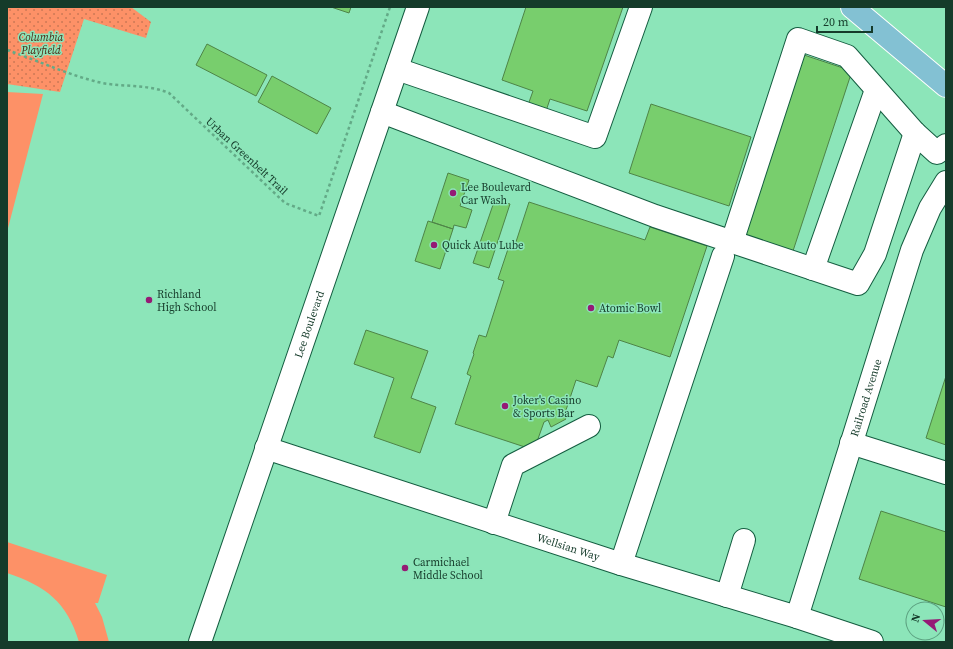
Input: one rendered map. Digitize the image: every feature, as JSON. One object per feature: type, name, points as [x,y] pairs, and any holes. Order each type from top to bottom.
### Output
[{"type":"main road","points":[[852,7],[946,86]]},
{"type":"street","name":"Lee Boulevard","points":[[200,642],[418,7]]},
{"type":"street","points":[[397,69],[595,137],[641,7]]},
{"type":"street","points":[[621,564],[798,39],[847,56],[915,133],[938,153],[946,145]]},
{"type":"street","points":[[813,269],[876,90]]},
{"type":"street","points":[[382,112],[655,216],[728,249],[813,269],[858,284],[875,254],[915,133]]},
{"type":"street","name":"Railroad Avenue","points":[[797,617],[914,243],[930,208],[946,182]]},
{"type":"street","points":[[494,523],[513,465],[590,426]]},
{"type":"street","points":[[851,443],[946,473]]},
{"type":"street","name":"Wellsian Way","points":[[266,448],[621,564],[797,617],[872,642]]},
{"type":"street","points":[[727,596],[744,540]]},
{"type":"path","name":"Urban Greenbelt Trail","points":[[7,50],[94,82],[133,88],[158,88],[169,94],[285,203],[318,216],[390,7]]},
{"type":"green space","name":"Columbia Playfield","points":[[7,7],[131,7],[151,22],[146,38],[84,19],[60,92],[7,84]]},
{"type":"green space","points":[[7,92],[43,94],[7,232]]},
{"type":"green space","points":[[7,542],[107,575],[98,603],[95,603],[102,617],[109,642],[79,642],[68,616],[53,597],[33,584],[7,573]]},
{"type":"building","points":[[331,7],[351,7],[349,13]]},
{"type":"building","points":[[526,7],[623,7],[587,111],[550,99],[546,111],[528,105],[533,91],[502,80]]},
{"type":"building","points":[[207,44],[267,75],[256,96],[196,65]]},
{"type":"building","points":[[804,55],[852,71],[792,254],[743,238]]},
{"type":"building","points":[[272,76],[331,108],[317,134],[258,102]]},
{"type":"building","points":[[651,104],[751,137],[729,206],[629,173]]},
{"type":"building","name":"Lee Boulevard Car Wash","points":[[448,173],[469,180],[460,206],[472,210],[466,228],[454,225],[453,229],[432,222]]},
{"type":"building","points":[[495,199],[510,204],[489,268],[473,263]]},
{"type":"building","name":"Atomic Bowl","points":[[529,202],[645,240],[650,227],[707,246],[670,357],[619,340],[613,358],[608,356],[597,387],[576,380],[564,416],[566,419],[551,427],[548,420],[544,422],[534,450],[455,424],[471,376],[467,374],[479,335],[486,337],[504,281],[498,279],[509,246],[514,248]]},
{"type":"building","name":"Quick Auto Lube","points":[[428,221],[453,229],[440,269],[415,261]]},
{"type":"building","points":[[366,330],[428,351],[411,398],[436,407],[420,453],[374,437],[394,378],[354,364]]},
{"type":"building","points":[[946,376],[946,445],[926,438]]},
{"type":"building","points":[[881,511],[946,532],[946,607],[945,601],[927,601],[859,579]]},
{"type":"place","name":"Lee Boulevard Car Wash","points":[[453,193]]},
{"type":"place","name":"Quick Auto Lube","points":[[434,245]]},
{"type":"place","name":"Richland High School","points":[[149,300]]},
{"type":"place","name":"Atomic Bowl","points":[[591,308]]},
{"type":"place","name":"Joker's Casino & Sports Bar","points":[[505,406]]},
{"type":"place","name":"Carmichael Middle School","points":[[405,568]]}]
